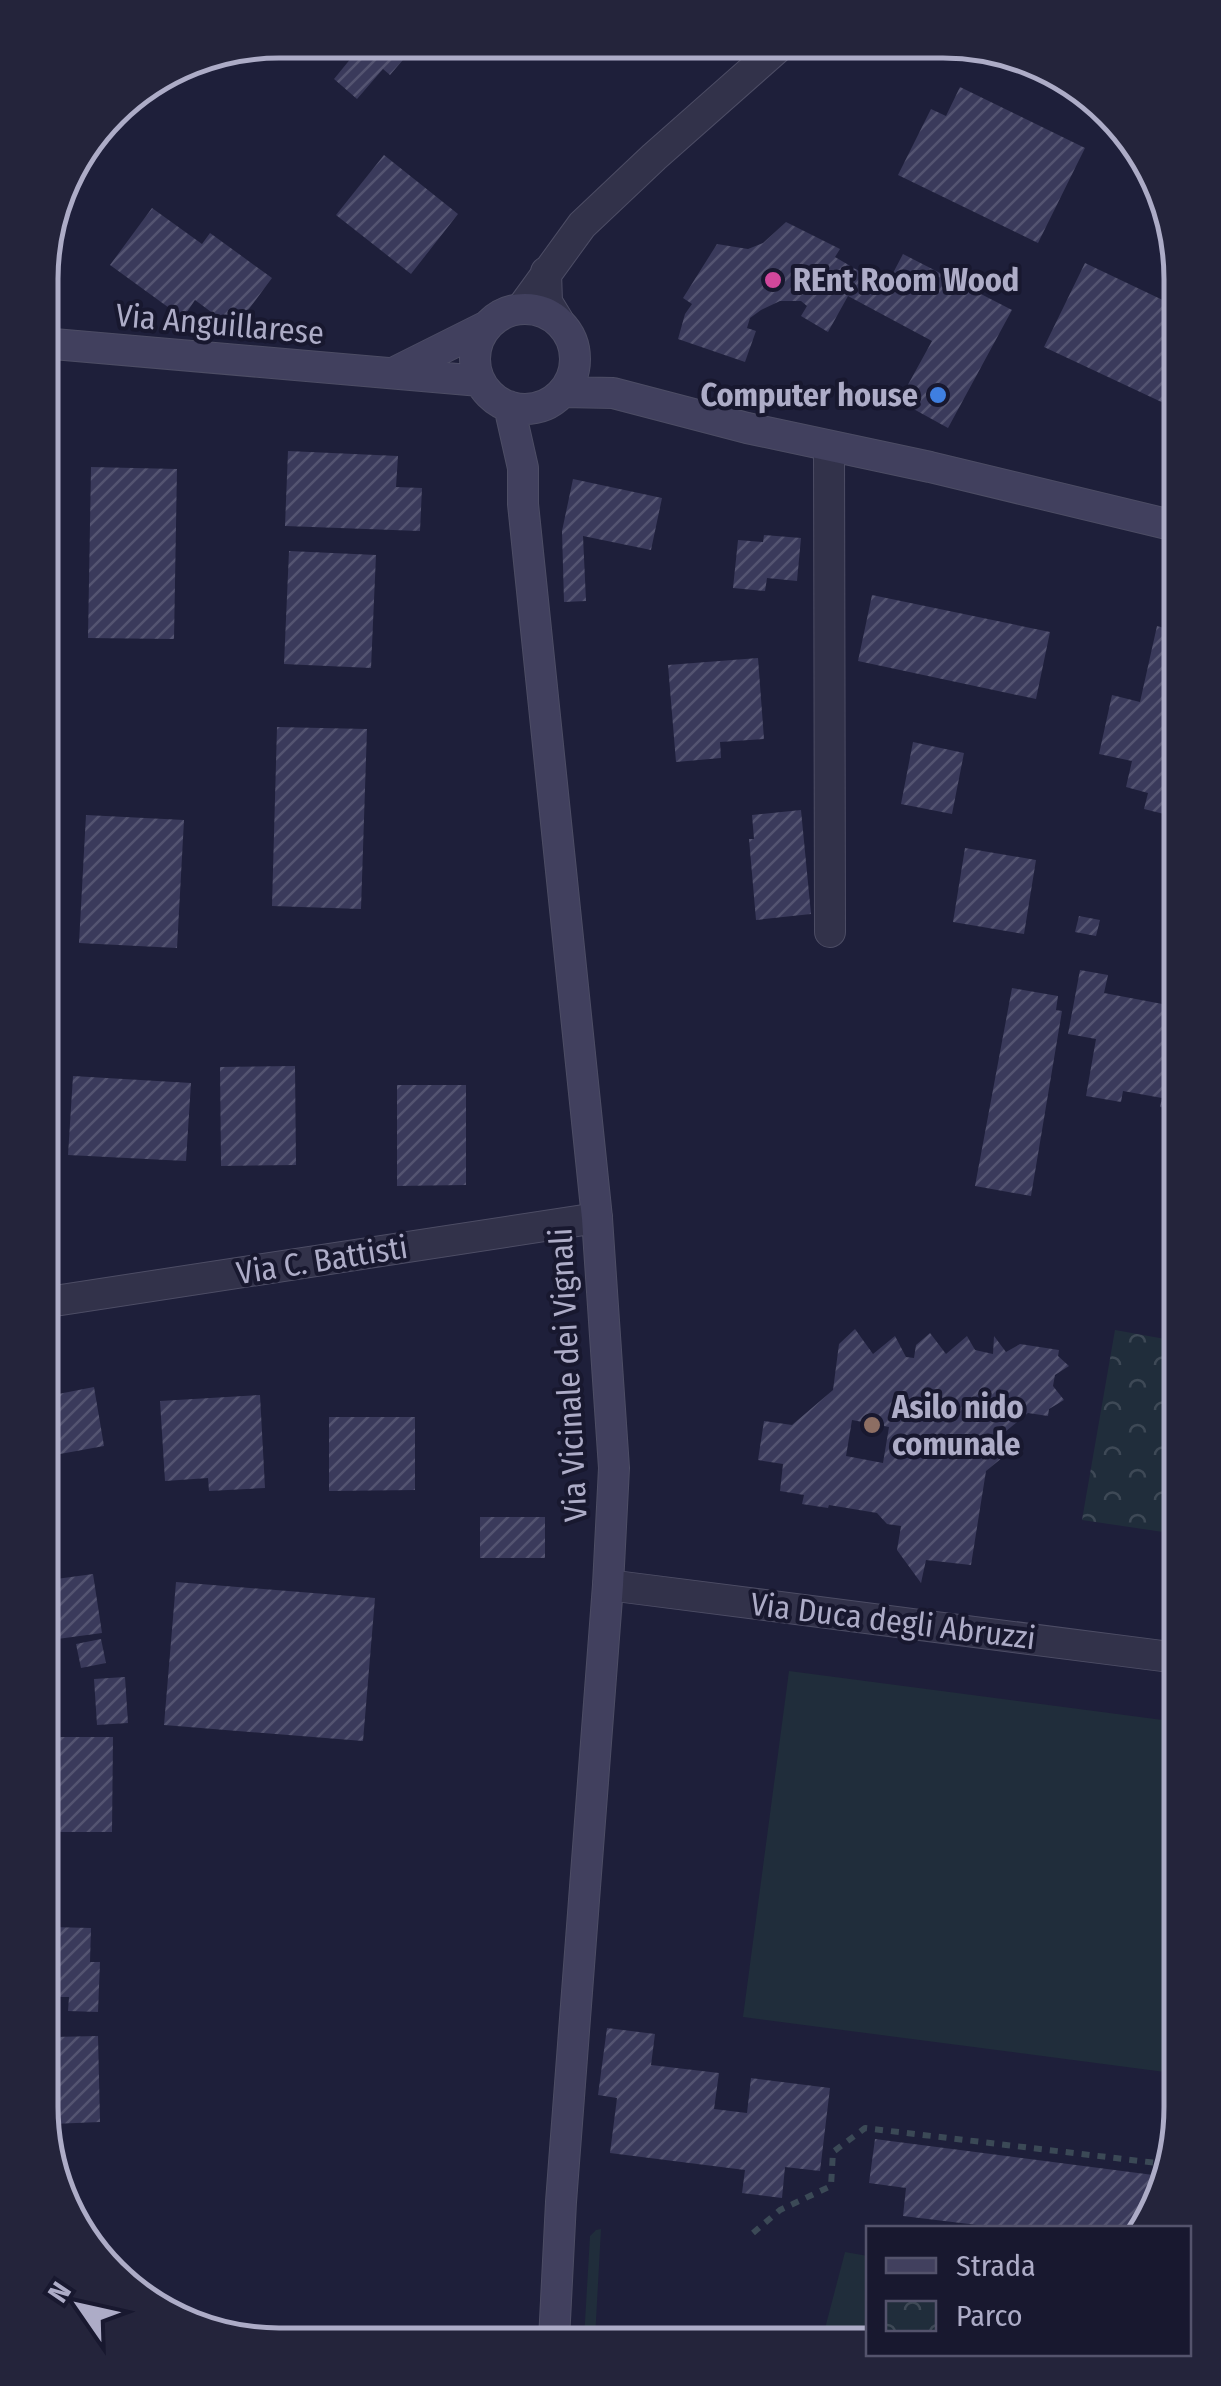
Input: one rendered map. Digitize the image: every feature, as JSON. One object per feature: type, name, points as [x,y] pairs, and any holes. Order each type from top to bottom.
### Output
[{"type":"street","points":[[522,309],[582,225],[766,58]]},
{"type":"street","points":[[546,272],[548,302],[572,342],[575,355],[570,381],[555,398]]},
{"type":"street","points":[[390,374],[487,326],[497,317],[534,309],[558,320]]},
{"type":"street","points":[[487,326],[480,338],[476,367],[480,381],[497,400],[509,406],[535,408],[555,398],[613,393],[687,414],[1164,524]]},
{"type":"street","name":"Via Anguillarese","points":[[58,344],[480,381]]},
{"type":"street","points":[[575,355],[613,393]]},
{"type":"street","name":"Via Vicinale dei Vignali","points":[[524,468],[538,422],[555,398]]},
{"type":"street","name":"Via Vicinale dei Vignali","points":[[509,406],[524,468],[523,504],[596,1218],[614,1468],[551,2328]]},
{"type":"street","points":[[829,446],[830,932]]},
{"type":"street","name":"Via C. Battisti","points":[[58,1300],[596,1218]]},
{"type":"street","name":"Via Duca degli Abruzzi","points":[[608,1585],[1163,1656]]},
{"type":"path","points":[[753,2233],[780,2210],[831,2186],[833,2152],[865,2128],[1156,2163]]},
{"type":"green space","points":[[1115,1330],[1163,1339],[1163,1532],[1082,1520]]},
{"type":"green space","points":[[789,1671],[1163,1720],[1163,2072],[743,2017]]},
{"type":"green space","points":[[601,2229],[596,2328],[585,2328],[590,2236]]},
{"type":"green space","points":[[845,2252],[866,2256],[866,2328],[825,2328]]},
{"type":"building","points":[[351,58],[404,58],[390,75],[383,69],[357,99],[334,79]]},
{"type":"building","points":[[960,87],[1085,148],[1038,243],[898,175],[931,109],[946,116]]},
{"type":"building","points":[[384,155],[458,214],[411,274],[336,215]]},
{"type":"building","points":[[152,208],[202,244],[210,233],[272,278],[234,329],[195,300],[183,318],[110,265]]},
{"type":"building","points":[[786,222],[840,249],[835,257],[864,274],[860,282],[882,294],[903,254],[1012,310],[948,428],[899,401],[932,341],[848,296],[828,332],[801,316],[807,306],[801,301],[780,301],[761,310],[750,318],[747,328],[756,331],[745,362],[678,339],[692,304],[683,298],[717,244],[748,249],[763,243]]},
{"type":"building","points":[[1085,263],[1164,301],[1164,403],[1044,347]]},
{"type":"building","points":[[288,451],[398,456],[396,487],[422,488],[420,531],[285,526]]},
{"type":"building","points":[[91,467],[177,469],[174,639],[88,638]]},
{"type":"building","points":[[573,479],[662,498],[651,550],[583,536],[586,601],[564,602],[562,531]]},
{"type":"building","points":[[764,535],[801,538],[797,581],[767,578],[765,591],[733,588],[738,540],[763,542]]},
{"type":"building","points":[[289,551],[376,555],[371,668],[284,664]]},
{"type":"building","points":[[872,595],[1050,632],[1036,699],[858,661]]},
{"type":"building","points":[[1157,626],[1164,628],[1164,814],[1144,809],[1148,793],[1126,787],[1132,761],[1099,754],[1112,695],[1140,702]]},
{"type":"building","points":[[758,658],[764,739],[720,742],[721,758],[676,762],[668,665]]},
{"type":"building","points":[[277,727],[367,729],[361,909],[272,906]]},
{"type":"building","points":[[913,742],[964,753],[952,814],[901,804]]},
{"type":"building","points":[[801,810],[811,914],[756,920],[749,839],[754,839],[752,815]]},
{"type":"building","points":[[86,815],[184,820],[177,948],[79,943]]},
{"type":"building","points":[[965,848],[1036,860],[1024,934],[953,922]]},
{"type":"building","points":[[1079,916],[1100,920],[1096,936],[1075,932]]},
{"type":"building","points":[[1080,970],[1108,975],[1104,993],[1164,1004],[1164,1108],[1160,1107],[1162,1098],[1123,1091],[1121,1102],[1086,1096],[1096,1039],[1068,1034]]},
{"type":"building","points":[[1012,988],[1058,996],[1056,1010],[1062,1011],[1031,1196],[975,1186]]},
{"type":"building","points":[[295,1066],[296,1165],[221,1166],[220,1067]]},
{"type":"building","points":[[73,1076],[191,1083],[186,1161],[68,1155]]},
{"type":"building","points":[[397,1085],[466,1085],[466,1185],[397,1186]]},
{"type":"building","points":[[855,1329],[873,1354],[895,1336],[906,1357],[914,1358],[916,1345],[930,1333],[946,1354],[967,1336],[975,1350],[993,1354],[994,1336],[1006,1352],[1020,1344],[1059,1350],[1058,1356],[1069,1366],[1055,1375],[1053,1386],[1064,1400],[1049,1409],[1048,1416],[1028,1413],[994,1441],[1020,1443],[986,1471],[971,1565],[926,1560],[921,1583],[897,1550],[901,1526],[887,1524],[877,1513],[802,1504],[804,1495],[780,1491],[783,1464],[758,1460],[764,1421],[792,1425],[833,1390],[839,1344]],"holes":[[[852,1420],[889,1427],[883,1463],[846,1456]]]},
{"type":"building","points":[[94,1387],[104,1446],[58,1454],[58,1394]]},
{"type":"building","points":[[260,1395],[265,1488],[209,1491],[208,1478],[165,1481],[160,1401]]},
{"type":"building","points":[[329,1417],[415,1417],[415,1490],[329,1491]]},
{"type":"building","points":[[480,1517],[545,1517],[545,1558],[480,1558]]},
{"type":"building","points":[[93,1574],[102,1633],[58,1639],[58,1579]]},
{"type":"building","points":[[176,1582],[375,1598],[363,1741],[164,1725]]},
{"type":"building","points":[[101,1639],[106,1663],[81,1668],[76,1644]]},
{"type":"building","points":[[125,1677],[128,1723],[97,1725],[94,1679]]},
{"type":"building","points":[[58,1737],[113,1737],[112,1832],[58,1832]]},
{"type":"building","points":[[58,1927],[91,1928],[90,1962],[100,1962],[98,2012],[68,2011],[69,1997],[58,1997]]},
{"type":"building","points":[[607,2028],[655,2034],[651,2065],[719,2073],[714,2109],[747,2113],[751,2078],[830,2088],[820,2171],[785,2167],[782,2198],[742,2193],[745,2170],[610,2153],[617,2098],[598,2095]]},
{"type":"building","points":[[98,2036],[100,2122],[59,2124],[58,2037]]},
{"type":"building","points":[[875,2139],[1153,2175],[1129,2226],[986,2226],[903,2216],[906,2188],[869,2183]]},
{"type":"place","name":"REnt Room Wood","points":[[773,280]]},
{"type":"place","name":"Computer house","points":[[938,395]]},
{"type":"place","name":"Asilo nido comunale","points":[[872,1425]]}]
